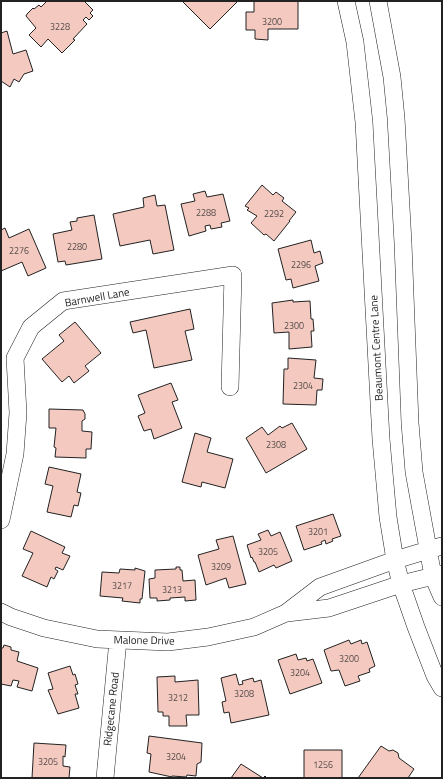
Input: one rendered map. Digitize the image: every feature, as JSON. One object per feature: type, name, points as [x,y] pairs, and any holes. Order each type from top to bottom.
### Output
[{"type":"street","name":"Beaumont Centre Lane","points":[[346,1],[355,42],[364,122],[381,439],[388,517],[395,560],[401,584],[435,676],[442,688]]},
{"type":"street","points":[[378,1],[392,77],[396,118],[414,472],[435,548],[442,597]]},
{"type":"street","name":"Barnwell Lane","points":[[1,520],[8,452],[18,412],[15,358],[30,327],[63,301],[233,275],[230,387]]},
{"type":"street","name":"Malone Drive","points":[[1,612],[44,628],[97,639],[168,642],[208,638],[254,627],[286,613],[320,587],[395,560],[435,548]]},
{"type":"street","name":"Malone Drive","points":[[286,613],[329,608],[401,584],[438,575]]},
{"type":"street","name":"Ridgecane Road","points":[[105,778],[118,640]]},
{"type":"building","points":[[47,1],[84,1],[93,10],[90,13],[93,16],[89,20],[86,17],[83,20],[87,24],[73,39],[75,40],[62,53],[48,39],[41,47],[29,35],[36,28],[26,16],[27,14],[39,5],[41,7]]},
{"type":"building","points":[[182,1],[238,1],[210,29]]},
{"type":"building","points":[[254,1],[298,1],[298,29],[268,29],[268,40],[255,39],[255,30],[246,30],[246,12],[254,12]]},
{"type":"building","points":[[7,31],[13,54],[26,50],[33,71],[24,74],[19,82],[14,79],[10,87],[1,81],[1,33]]},
{"type":"building","points":[[262,185],[273,195],[276,192],[284,198],[282,201],[296,212],[274,241],[266,234],[264,235],[251,223],[257,216],[247,210],[249,208],[245,206]]},
{"type":"building","points":[[205,191],[207,197],[223,194],[230,221],[221,223],[222,227],[211,229],[210,225],[205,226],[206,231],[189,236],[181,204],[195,201],[193,194]]},
{"type":"building","points":[[155,195],[157,206],[165,205],[174,250],[153,254],[150,240],[120,246],[113,214],[144,207],[143,198]]},
{"type":"building","points":[[94,215],[102,259],[66,265],[65,261],[58,262],[53,234],[72,230],[70,222],[77,221],[77,218]]},
{"type":"building","points":[[5,228],[9,238],[29,229],[46,268],[28,276],[22,262],[1,271],[1,230]]},
{"type":"building","points":[[311,240],[314,253],[320,251],[323,263],[315,266],[319,281],[293,288],[291,279],[286,280],[278,249]]},
{"type":"building","points":[[293,300],[293,302],[310,301],[311,319],[313,319],[314,331],[311,331],[312,347],[289,349],[289,332],[274,333],[272,303]]},
{"type":"building","points":[[190,309],[194,329],[185,331],[192,360],[154,368],[146,330],[133,333],[130,322]]},
{"type":"building","points":[[75,322],[101,353],[85,366],[89,371],[74,383],[69,376],[62,382],[42,359],[64,341],[59,335]]},
{"type":"building","points":[[288,358],[316,360],[314,378],[323,379],[322,390],[317,390],[316,405],[283,404],[284,369],[288,369]]},
{"type":"building","points":[[171,383],[178,400],[172,402],[182,428],[154,439],[151,429],[144,431],[138,416],[145,413],[138,395]]},
{"type":"building","points":[[49,409],[83,410],[85,419],[82,421],[82,431],[92,432],[91,449],[86,449],[86,458],[55,457],[56,448],[54,447],[56,428],[49,428]]},
{"type":"building","points":[[292,423],[307,449],[266,473],[246,438],[262,427],[268,435],[280,426],[282,428]]},
{"type":"building","points":[[195,433],[211,438],[207,452],[233,459],[225,488],[202,482],[201,487],[182,482]]},
{"type":"building","points":[[49,467],[81,474],[77,492],[81,493],[78,506],[74,505],[71,517],[47,512],[53,486],[45,484]]},
{"type":"building","points":[[333,514],[341,536],[332,539],[333,541],[326,544],[325,540],[321,542],[322,544],[304,550],[296,526]]},
{"type":"building","points":[[268,530],[271,536],[280,532],[292,561],[276,568],[274,565],[259,572],[255,562],[252,557],[251,558],[247,545],[261,540],[258,534]]},
{"type":"building","points":[[31,531],[65,547],[62,553],[70,556],[63,570],[56,567],[55,569],[58,571],[54,579],[51,577],[47,587],[22,576],[33,553],[23,549]]},
{"type":"building","points":[[233,536],[246,584],[229,588],[226,578],[206,585],[198,555],[219,549],[216,540]]},
{"type":"building","points":[[176,567],[180,567],[180,570],[182,570],[183,581],[195,580],[196,600],[185,601],[185,597],[157,601],[157,598],[150,598],[149,579],[155,578],[155,570],[176,569]]},
{"type":"building","points":[[135,568],[145,571],[142,599],[140,599],[140,603],[122,601],[123,598],[100,596],[102,572],[119,573],[120,569],[135,570]]},
{"type":"building","points":[[349,640],[351,644],[361,640],[362,644],[367,642],[375,666],[369,669],[370,672],[358,676],[360,681],[345,686],[339,670],[331,671],[324,650]]},
{"type":"building","points":[[4,645],[11,647],[11,650],[19,652],[17,661],[38,668],[32,691],[17,687],[19,681],[13,680],[11,686],[1,684],[1,648],[3,648]]},
{"type":"building","points":[[296,654],[298,660],[306,658],[307,661],[313,659],[322,683],[290,694],[278,660]]},
{"type":"building","points":[[70,666],[73,675],[75,674],[78,684],[75,685],[78,694],[75,694],[79,708],[58,714],[48,690],[53,689],[48,673]]},
{"type":"building","points":[[236,674],[239,685],[243,684],[242,681],[253,678],[254,682],[261,680],[269,715],[231,723],[229,712],[224,713],[222,702],[226,701],[221,678]]},
{"type":"building","points":[[175,676],[175,682],[198,680],[199,715],[186,715],[187,726],[169,726],[169,716],[163,716],[163,712],[158,712],[157,677]]},
{"type":"building","points":[[149,736],[202,743],[201,762],[197,764],[196,776],[187,775],[186,777],[172,777],[149,772],[151,754],[147,753]]},
{"type":"building","points":[[34,743],[66,745],[65,757],[63,756],[63,766],[70,767],[69,778],[32,778]]},
{"type":"building","points":[[381,746],[389,751],[393,750],[398,753],[399,758],[414,769],[408,778],[358,778]]},
{"type":"building","points":[[304,750],[342,750],[342,778],[304,778]]},
{"type":"building","points":[[241,764],[263,778],[231,778]]}]
